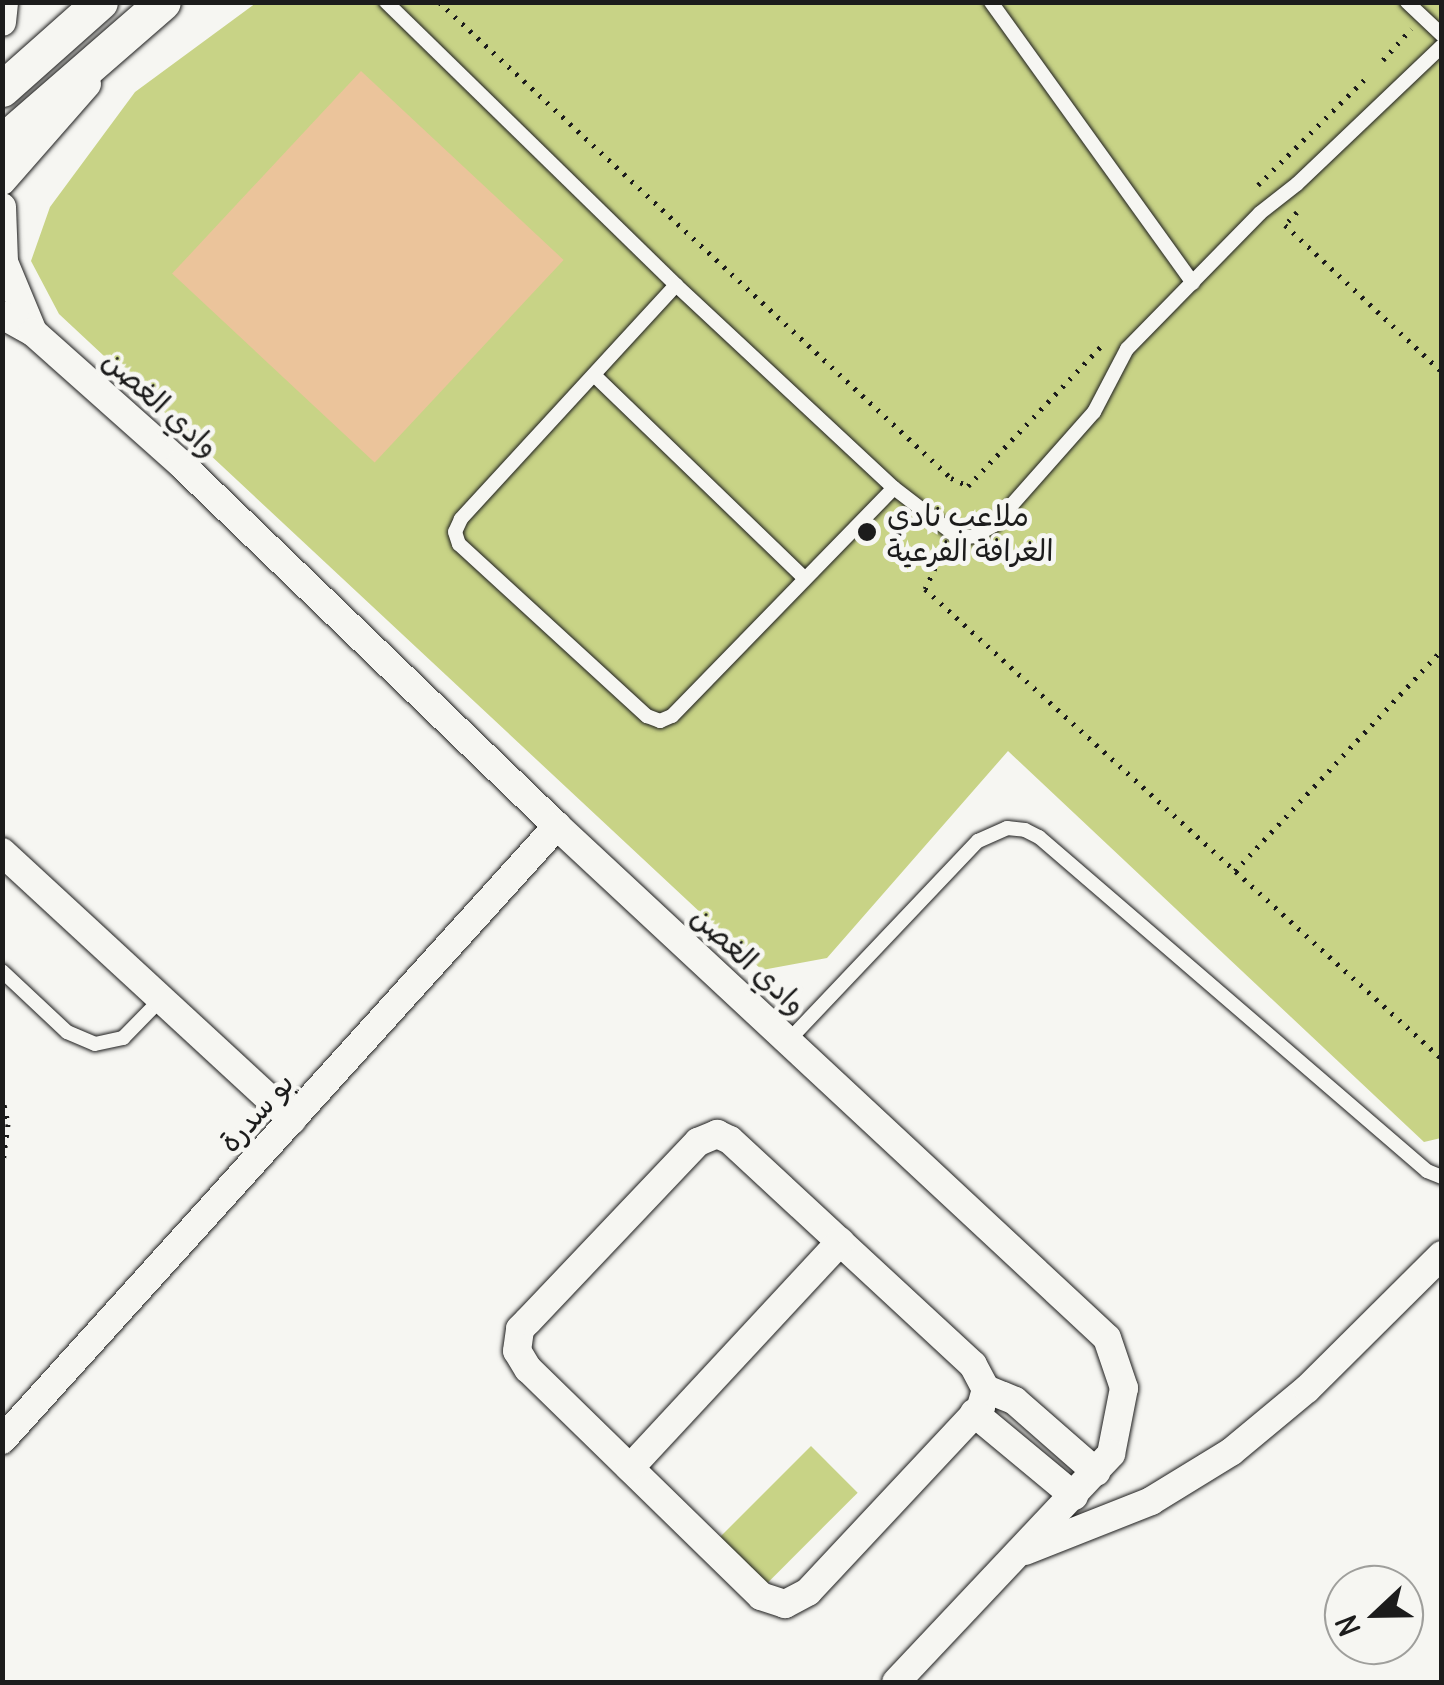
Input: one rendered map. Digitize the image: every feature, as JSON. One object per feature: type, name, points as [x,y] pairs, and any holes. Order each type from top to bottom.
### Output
[{"type":"street","points":[[2,22],[4,2]]},
{"type":"street","points":[[2,89],[100,2]]},
{"type":"street","points":[[2,142],[154,10]]},
{"type":"street","points":[[2,181],[154,10]]},
{"type":"street","name":"وادي الغصن","points":[[2,206],[4,262],[32,332]]},
{"type":"street","name":"وادي الغصن","points":[[2,315],[32,332],[180,464],[557,826],[1107,1338],[1124,1388],[1112,1454],[899,1682]]},
{"type":"street","name":"بو سدرة","points":[[2,1440],[557,826]]},
{"type":"street","points":[[2,852],[292,1120]]},
{"type":"street","points":[[710,1134],[730,1140],[980,1372],[980,1401],[808,1592],[785,1604],[761,1596],[521,1361],[517,1340],[528,1321],[710,1134]]},
{"type":"street","points":[[630,1468],[840,1242]]},
{"type":"street","points":[[1020,1553],[1108,1521],[1230,1452],[1307,1390],[1442,1255]]},
{"type":"street","points":[[980,1401],[1015,1400],[1096,1472]]},
{"type":"street","points":[[980,1401],[1074,1496]]},
{"type":"lane","points":[[991,2],[1193,282]]},
{"type":"lane","points":[[386,3],[676,285],[894,488],[950,535],[975,536],[994,525],[1094,412],[1127,349],[1441,45],[1407,2]]},
{"type":"lane","points":[[676,285],[461,519],[454,532],[459,544],[647,716],[660,721],[672,716],[894,488]]},
{"type":"lane","points":[[594,375],[805,580]]},
{"type":"lane","points":[[788,1041],[978,841],[1007,828],[1025,830],[1039,837],[1427,1171],[1442,1177]]},
{"type":"lane","points":[[2,971],[66,1032],[94,1044],[123,1038],[161,999]]},
{"type":"path","points":[[439,2],[951,478],[968,486],[1115,332]]},
{"type":"path","points":[[1246,197],[1366,78]]},
{"type":"path","points":[[1281,196],[1298,212],[1285,226],[1442,372]]},
{"type":"path","points":[[950,535],[925,589],[1442,1058]]},
{"type":"path","points":[[1235,871],[1442,650]]},
{"type":"path","points":[[2,1096],[8,1124],[2,1170]]},
{"type":"green space","name":"ملاعب نادي الغرافة الفرعية","points":[[256,3],[1441,3],[1441,1138],[1424,1142],[1008,751],[827,958],[762,970],[59,314],[31,261],[50,207],[135,92]]},
{"type":"green space","points":[[811,1446],[858,1493],[766,1584],[720,1537]]},
{"type":"building","points":[[361,71],[564,260],[375,462],[172,274]]},
{"type":"place","name":"ملاعب نادي الغرافة الفرعية","points":[[867,532]]}]
